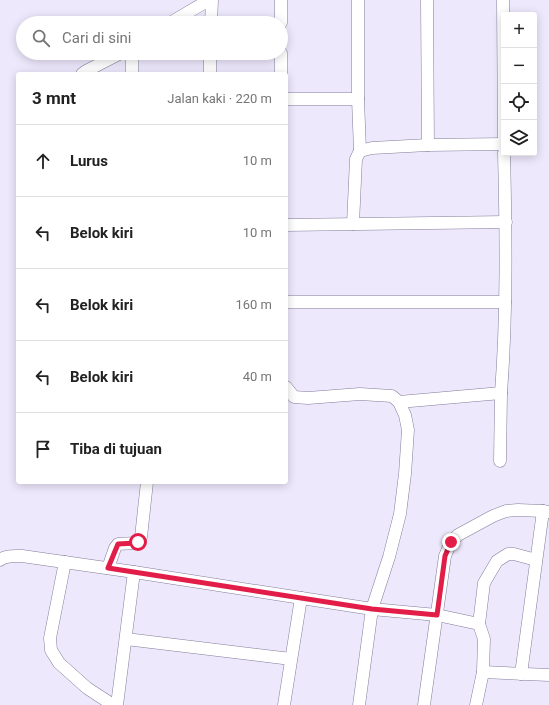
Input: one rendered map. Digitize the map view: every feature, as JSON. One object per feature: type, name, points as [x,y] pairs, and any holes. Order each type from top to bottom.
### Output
[{"type":"street","points":[[182,16],[210,0],[211,16]]},
{"type":"street","points":[[281,0],[281,16]]},
{"type":"street","points":[[353,224],[356,159],[360,151],[358,99],[358,0]]},
{"type":"street","points":[[427,0],[428,145]]},
{"type":"street","points":[[503,0],[504,120]]},
{"type":"street","points":[[85,72],[107,60]]},
{"type":"street","points":[[132,60],[132,72]]},
{"type":"street","points":[[210,60],[210,72]]},
{"type":"street","points":[[281,60],[281,72]]},
{"type":"street","points":[[288,99],[358,99]]},
{"type":"street","points":[[360,151],[372,148],[428,145],[501,146]]},
{"type":"street","points":[[500,461],[505,302],[506,222],[504,156]]},
{"type":"street","points":[[288,225],[506,222]]},
{"type":"street","points":[[288,302],[505,302]]},
{"type":"street","points":[[288,390],[294,397],[308,398],[360,394],[392,396],[399,402],[405,415],[408,430],[400,514],[389,557],[372,609],[359,705]]},
{"type":"street","points":[[399,402],[501,394]]},
{"type":"street","points":[[108,568],[118,544],[136,543],[141,537],[148,484]]},
{"type":"street","points":[[424,705],[445,556],[451,542],[458,535],[493,516],[506,511],[518,510],[546,512],[536,560],[521,674]]},
{"type":"street","points":[[476,705],[483,672],[484,639],[479,624],[484,583],[497,561],[508,554],[514,554],[536,560]]},
{"type":"street","points":[[0,560],[12,556],[22,556],[372,609],[437,615],[479,624]]},
{"type":"street","points":[[65,562],[50,638],[51,650],[59,663],[87,688],[113,705]]},
{"type":"street","points":[[117,705],[134,572]]},
{"type":"street","points":[[284,705],[301,598]]},
{"type":"street","points":[[126,639],[292,659]]},
{"type":"street","points":[[483,672],[549,675]]},
{"type":"route","points":[[138,542],[118,544],[108,568],[372,609],[437,615],[445,556],[451,542]]}]
